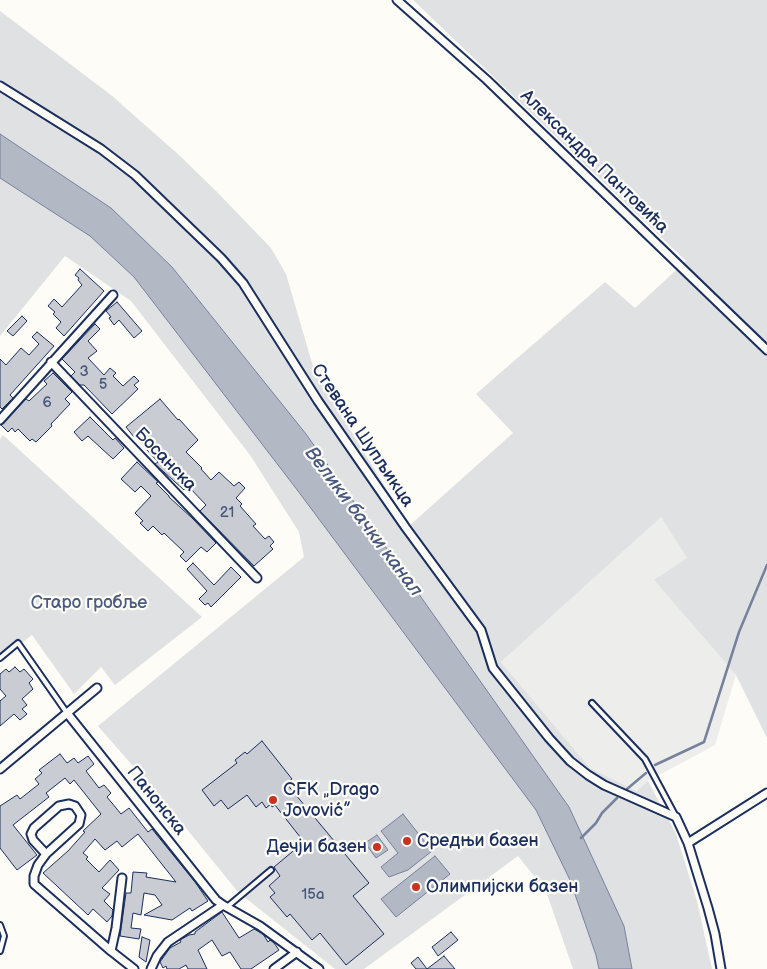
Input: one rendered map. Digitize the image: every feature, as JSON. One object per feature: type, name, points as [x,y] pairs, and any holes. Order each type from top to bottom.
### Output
[{"type":"street","name":"Александра Пантовића","points":[[398,0],[487,80],[767,350]]},
{"type":"street","name":"Стевана Шупљикца","points":[[0,86],[101,149],[135,175],[221,258],[243,283],[318,401],[406,528],[481,630],[493,668],[549,738],[570,761],[604,785],[676,817]]},
{"type":"street","points":[[0,420],[113,295]]},
{"type":"street","name":"Босанска","points":[[51,362],[257,578]]},
{"type":"street","points":[[0,769],[97,688]]},
{"type":"street","name":"Панонска","points":[[67,713],[216,900],[260,926],[319,969]]},
{"type":"street","points":[[688,843],[767,793]]},
{"type":"street","points":[[46,854],[33,840],[31,834],[34,828],[59,806],[69,804],[75,806],[81,815],[79,824],[46,854],[36,870],[34,880],[36,886],[134,969]]},
{"type":"street","points":[[676,817],[688,843],[715,934],[721,969]]},
{"type":"street","points":[[111,951],[116,928],[122,878]]},
{"type":"street","points":[[151,969],[157,956],[168,942],[225,906]]},
{"type":"street","points":[[274,969],[297,952]]},
{"type":"lane","points":[[0,658],[18,643],[67,713]]},
{"type":"lane","points":[[592,703],[645,759],[676,817]]},
{"type":"lane","points":[[225,906],[271,870]]},
{"type":"lane","points":[[0,925],[4,936],[0,951]]},
{"type":"shaded area","points":[[661,516],[687,558],[655,581],[736,675],[715,745],[648,781],[638,791],[590,768],[501,662]]},
{"type":"green space","points":[[413,0],[767,0],[767,738],[736,675],[654,580],[687,558],[661,517],[501,662],[590,768],[637,791],[648,781],[676,834],[697,901],[712,969],[632,969],[624,926],[569,807],[306,434],[172,267],[111,208],[0,134],[0,11],[111,95],[179,155],[271,248],[286,274],[314,370],[409,526],[513,433],[476,394],[605,282],[635,308],[686,261]]},
{"type":"green space","points":[[0,178],[90,236],[134,277],[298,491],[536,810],[570,880],[599,969],[573,969],[546,891],[518,856],[364,969],[335,969],[238,892],[173,812],[98,726],[304,557],[299,532],[250,455],[131,301],[65,256],[0,336]]},
{"type":"green space","name":"Старо гробље","points":[[3,435],[202,617],[115,685],[101,667],[74,694],[32,635],[0,660],[0,439]]},
{"type":"water","name":"Велики бачки канал","points":[[0,134],[111,208],[172,267],[306,434],[569,807],[624,926],[632,969],[599,969],[570,880],[536,810],[298,491],[134,277],[90,236],[0,178]]},
{"type":"water","name":"Средњи базен","points":[[403,814],[432,851],[408,870],[389,877],[381,867],[398,853],[381,831]]},
{"type":"water","name":"Дечји базен","points":[[377,835],[388,850],[376,858],[365,843]]},
{"type":"water","name":"Олимпијски базен","points":[[435,856],[450,874],[396,917],[381,899]]},
{"type":"building","points":[[80,269],[104,291],[64,336],[56,328],[61,322],[53,314],[55,312],[48,306],[54,299],[62,307],[82,285],[78,280],[79,278],[75,275]]},
{"type":"building","points":[[117,302],[142,331],[134,338],[119,320],[114,325],[109,318],[111,317],[106,311]]},
{"type":"building","points":[[22,316],[27,321],[13,336],[7,331]]},
{"type":"building","points":[[95,324],[100,329],[88,341],[97,351],[88,358],[104,375],[110,368],[116,373],[113,376],[123,386],[134,376],[139,381],[134,385],[138,389],[112,414],[84,385],[80,385],[71,376],[75,372],[62,359]]},
{"type":"building","points":[[37,332],[54,346],[10,395],[13,398],[2,409],[0,407],[0,359],[6,365],[21,348],[29,355],[39,344],[32,337]]},
{"type":"building","points":[[53,373],[72,392],[65,399],[70,404],[36,442],[32,439],[30,441],[18,429],[15,432],[12,428],[8,432],[1,425],[26,399],[29,401],[47,384],[44,381]]},
{"type":"building","points":[[160,399],[198,440],[186,452],[211,480],[219,472],[234,486],[239,482],[245,488],[236,498],[242,504],[240,506],[256,524],[253,526],[265,539],[269,536],[274,542],[270,546],[273,549],[254,566],[200,511],[206,505],[188,486],[184,490],[155,464],[158,462],[147,450],[153,444],[141,432],[134,437],[126,427]]},
{"type":"building","points":[[90,417],[124,448],[113,459],[88,436],[82,441],[74,432]]},
{"type":"building","points":[[137,462],[158,482],[156,483],[169,497],[216,543],[207,552],[201,547],[186,562],[180,556],[184,552],[164,533],[162,535],[153,526],[148,531],[140,523],[143,521],[135,513],[151,496],[141,486],[135,492],[121,479]]},
{"type":"building","points":[[193,563],[214,585],[231,567],[241,577],[211,607],[208,603],[205,605],[199,599],[207,591],[187,569]]},
{"type":"building","points":[[15,667],[20,672],[24,669],[33,679],[29,683],[33,689],[22,699],[27,705],[22,709],[27,714],[20,720],[14,714],[0,726],[0,701],[6,696],[0,689],[0,674],[6,669],[9,672]]},
{"type":"building","points":[[262,741],[292,779],[286,783],[369,883],[353,896],[384,934],[346,965],[320,933],[312,940],[290,914],[287,917],[270,897],[275,893],[269,886],[280,876],[274,867],[304,842],[275,805],[272,807],[271,804],[266,808],[262,802],[256,807],[247,795],[228,809],[221,800],[214,806],[202,790],[237,763],[235,760],[245,752],[247,754]]},
{"type":"building","points":[[60,754],[67,763],[74,758],[78,763],[88,756],[94,764],[86,771],[99,788],[104,785],[111,793],[107,797],[121,814],[129,808],[148,832],[152,829],[208,901],[192,911],[190,908],[172,920],[144,915],[162,905],[155,895],[144,893],[141,915],[133,913],[131,928],[141,929],[139,939],[120,936],[126,893],[131,893],[133,872],[147,873],[146,877],[176,882],[138,834],[122,847],[117,841],[105,850],[95,839],[83,853],[88,857],[86,859],[99,872],[110,860],[119,870],[102,888],[110,894],[104,901],[113,910],[112,916],[107,922],[93,909],[88,915],[43,873],[68,851],[85,832],[83,831],[101,814],[74,780],[70,784],[65,778],[46,793],[49,797],[13,825],[37,855],[17,870],[0,848],[0,806],[17,795],[20,799],[39,784],[35,779],[42,773],[39,770]]},
{"type":"building","points":[[222,912],[239,938],[254,929],[263,934],[268,942],[270,940],[274,943],[279,950],[251,969],[241,969],[230,952],[222,956],[212,940],[198,950],[207,969],[188,969],[186,965],[179,969],[167,969],[166,966],[163,968],[160,962],[170,948],[181,942],[180,940],[195,934],[195,932]]},
{"type":"building","points":[[451,932],[458,940],[438,956],[432,947]]},
{"type":"building","points":[[142,937],[150,940],[146,962],[139,957]]},
{"type":"building","points":[[444,956],[455,969],[427,969]]},
{"type":"building","points":[[418,957],[427,969],[416,969],[411,963]]},
{"type":"waterway","points":[[655,765],[704,742],[739,632],[767,565]]},
{"type":"waterway","points":[[627,789],[646,773]]},
{"type":"waterway","points":[[581,838],[617,798]]},
{"type":"place","name":"CFK „Drago Jovović”","points":[[273,800]]},
{"type":"place","name":"Средњи базен","points":[[407,841]]},
{"type":"place","name":"Дечји базен","points":[[377,847]]},
{"type":"place","name":"Олимпијски базен","points":[[416,887]]}]
